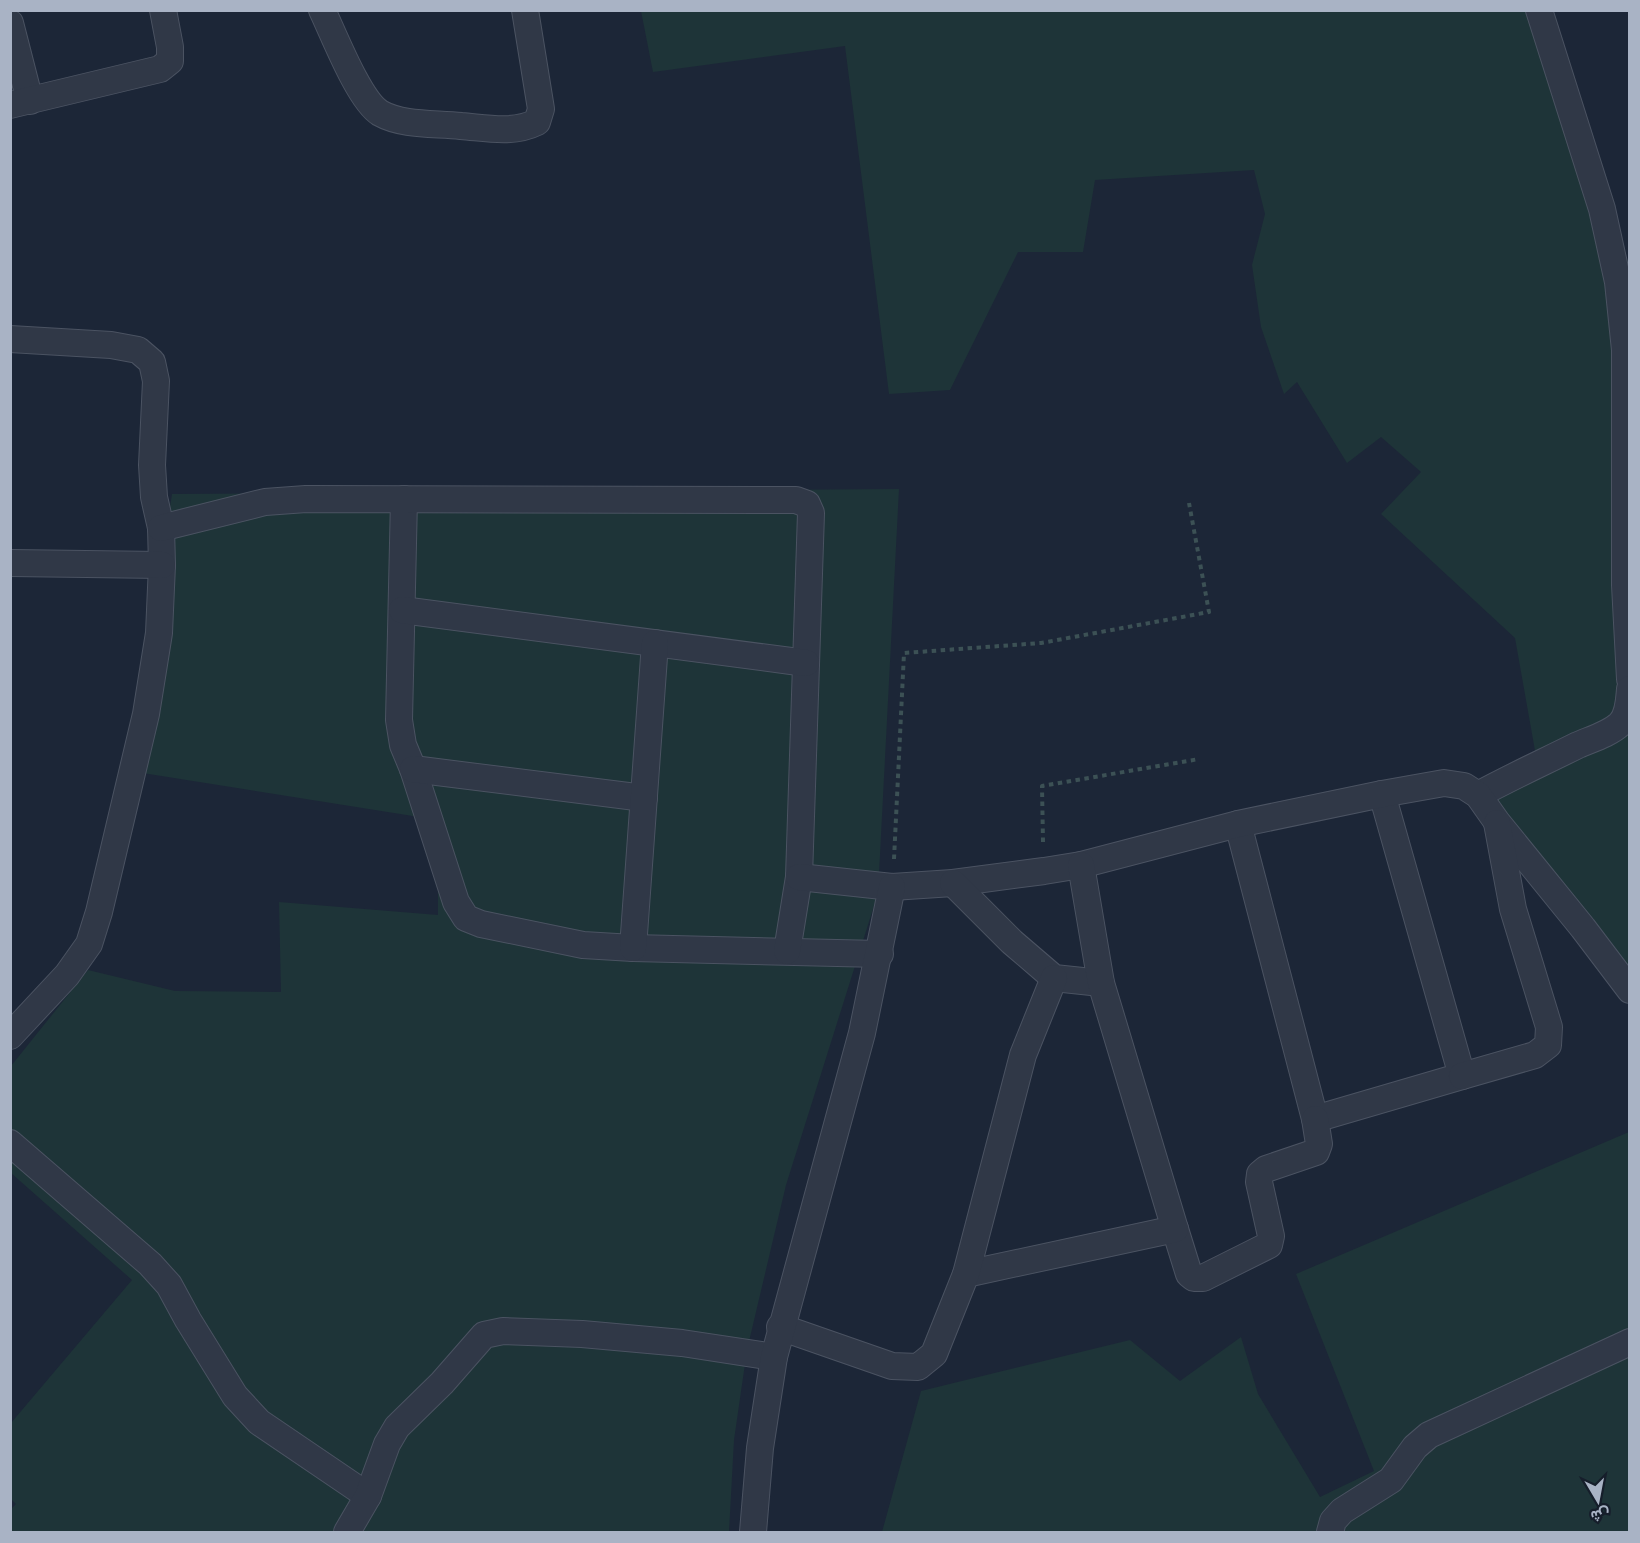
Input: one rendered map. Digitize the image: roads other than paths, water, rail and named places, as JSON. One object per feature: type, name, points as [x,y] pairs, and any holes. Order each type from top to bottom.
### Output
[{"type":"street","points":[[10,23],[20,103],[160,69],[170,61],[170,47],[163,10]]},
{"type":"street","points":[[322,10],[363,95],[379,112],[400,120],[505,130],[524,129],[537,122],[541,109],[525,10]]},
{"type":"street","points":[[1539,10],[1602,209],[1618,282],[1625,350],[1625,585],[1629,679]]},
{"type":"street","points":[[10,339],[111,345],[138,350],[152,362],[156,381],[152,465],[154,497],[161,528],[162,566],[159,633],[146,714],[89,944],[67,975],[10,1036]]},
{"type":"street","points":[[161,528],[265,502],[306,499],[796,500],[807,504],[810,513],[799,877],[787,951]]},
{"type":"street","points":[[404,499],[399,720],[403,745],[456,902],[465,918],[481,924],[583,945],[880,954]]},
{"type":"street","points":[[10,563],[162,566]]},
{"type":"street","points":[[402,610],[806,663]]},
{"type":"street","points":[[633,948],[656,643]]},
{"type":"street","points":[[1478,795],[1520,771],[1551,759],[1622,723],[1629,706],[1629,689]]},
{"type":"street","points":[[413,769],[644,798]]},
{"type":"street","points":[[799,877],[892,886],[953,883],[1044,871],[1081,865],[1238,824],[1444,783],[1464,786],[1478,795],[1629,990]]},
{"type":"street","points":[[1382,794],[1462,1076]]},
{"type":"street","points":[[1316,1119],[1535,1055],[1548,1045],[1549,1027],[1513,909],[1497,822]]},
{"type":"street","points":[[1081,865],[1101,983],[1189,1274],[1194,1278],[1203,1278],[1269,1245],[1271,1236],[1259,1182],[1260,1174],[1266,1169],[1316,1152],[1319,1144],[1316,1119],[1238,824]]},
{"type":"street","points":[[953,883],[1012,942],[1054,978],[1101,983]]},
{"type":"street","points":[[753,1533],[760,1448],[780,1327],[862,1033],[880,954],[892,886]]},
{"type":"street","points":[[780,1327],[892,1366],[918,1367],[934,1354],[966,1274],[1023,1055],[1054,978]]},
{"type":"street","points":[[10,1143],[150,1264],[169,1285],[235,1396],[260,1422],[368,1496]]},
{"type":"street","points":[[966,1274],[1176,1229]]},
{"type":"street","points":[[346,1533],[368,1496],[387,1444],[397,1427],[442,1383],[484,1335],[502,1331],[582,1334],[682,1343],[774,1357]]},
{"type":"street","points":[[1330,1533],[1333,1521],[1342,1511],[1391,1480],[1415,1447],[1429,1435],[1629,1342]]}]
